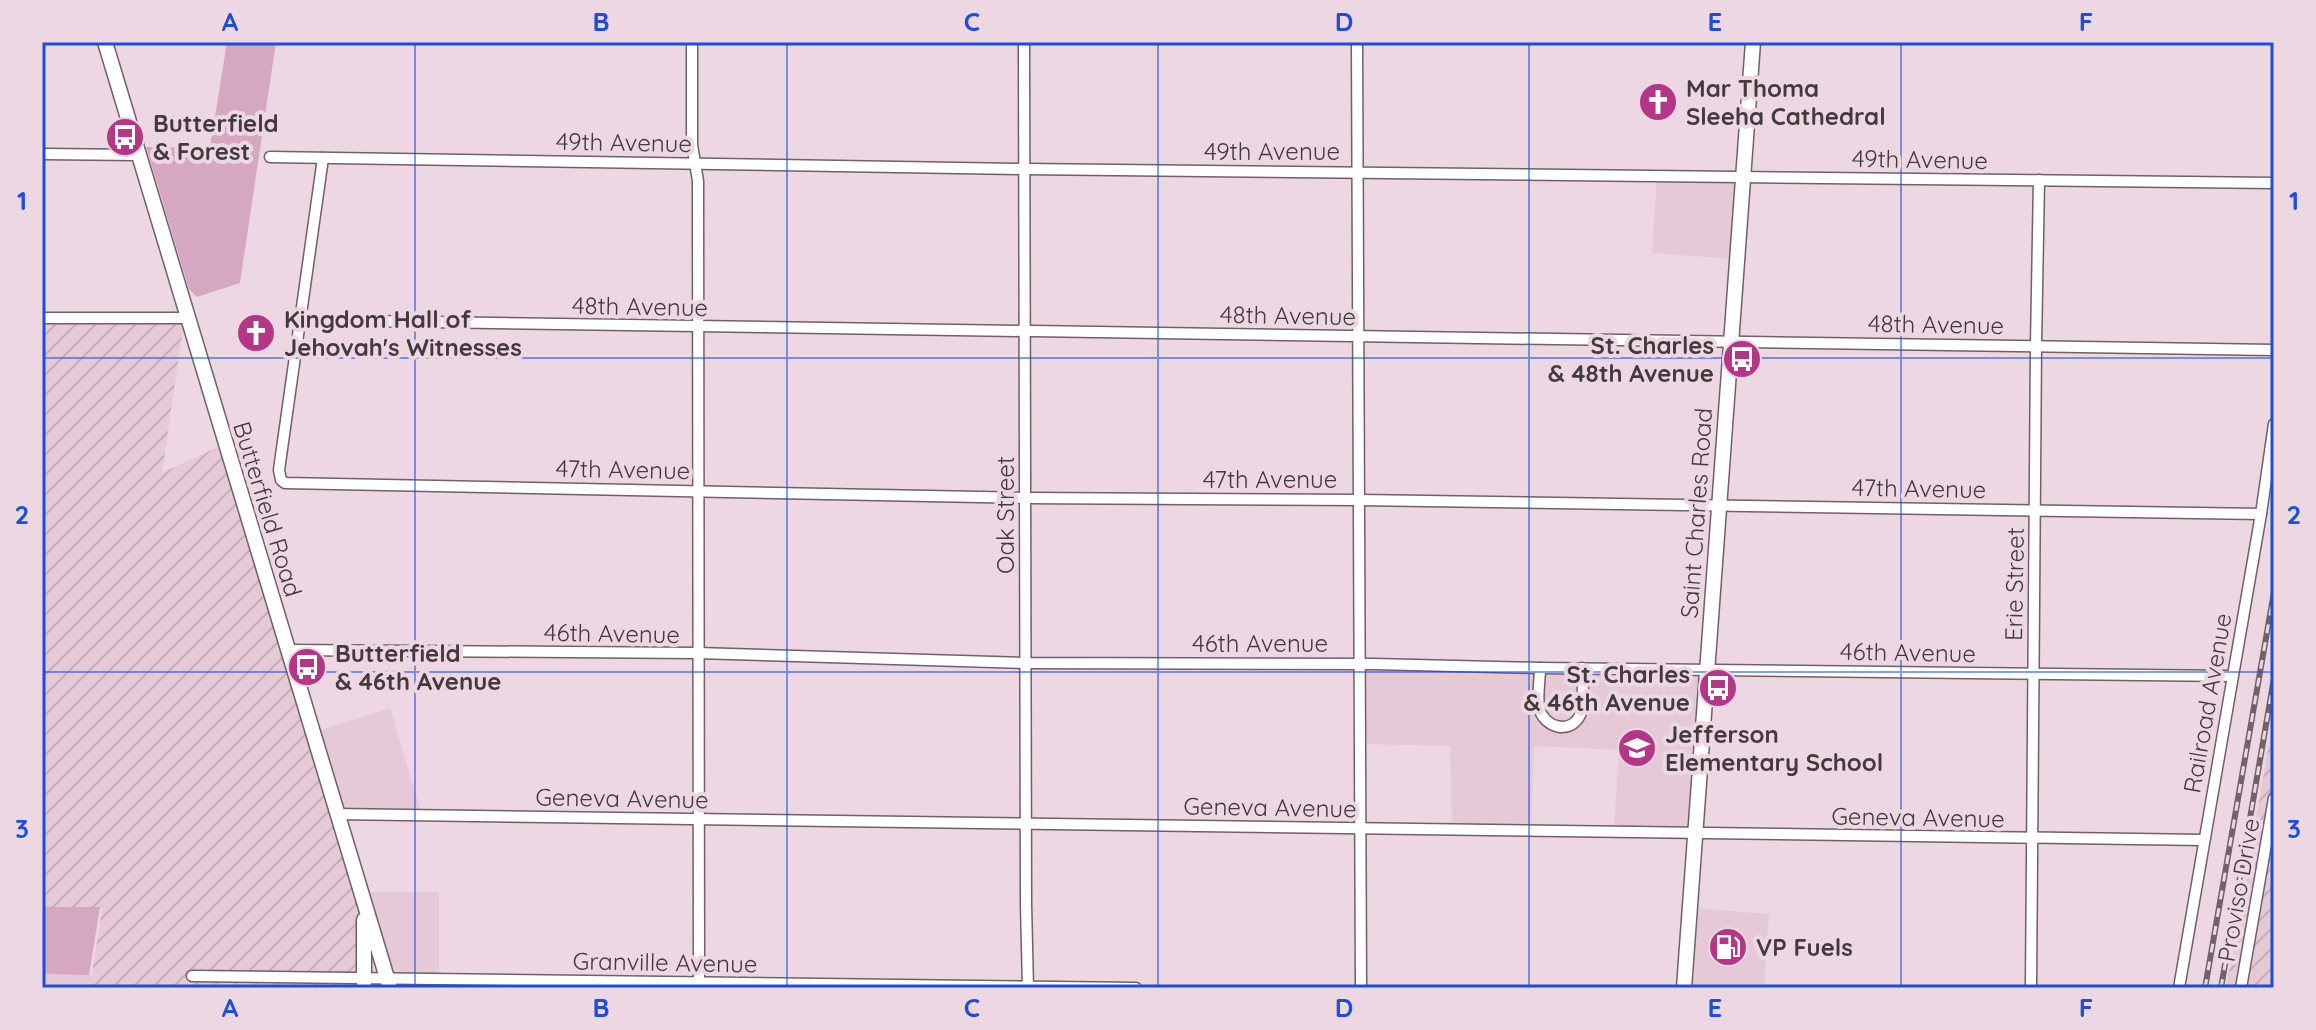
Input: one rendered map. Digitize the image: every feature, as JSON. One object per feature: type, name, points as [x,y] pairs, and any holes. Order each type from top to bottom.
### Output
[{"type":"main road","name":"Butterfield Road","points":[[105,42],[389,983]]},
{"type":"main road","name":"Saint Charles Road","points":[[1684,988],[1753,42]]},
{"type":"main road","points":[[364,907],[364,983]]},
{"type":"street","points":[[692,42],[692,145],[698,181],[699,985]]},
{"type":"street","name":"Oak Street","points":[[1024,42],[1028,987]]},
{"type":"street","points":[[1357,42],[1361,988]]},
{"type":"street","points":[[42,154],[138,155]]},
{"type":"street","name":"49th Avenue","points":[[270,157],[2274,183]]},
{"type":"street","points":[[301,320],[323,158]]},
{"type":"street","name":"Erie Street","points":[[2031,988],[2039,180]]},
{"type":"street","points":[[42,318],[187,318]]},
{"type":"street","name":"48th Avenue","points":[[301,320],[2274,350]]},
{"type":"street","name":"47th Avenue","points":[[301,320],[279,470],[281,480],[292,484],[1025,498],[2261,514]]},
{"type":"street","name":"Railroad Avenue","points":[[2179,988],[2274,424]]},
{"type":"street","name":"46th Avenue","points":[[287,650],[697,653],[1026,663],[1360,664],[2232,676]]},
{"type":"street","points":[[1540,668],[1539,708],[1544,718],[1559,728],[1575,722],[1581,713],[1582,668]]},
{"type":"street","name":"Proviso Drive","points":[[2241,988],[2274,798]]},
{"type":"street","name":"Geneva Avenue","points":[[336,814],[2204,840]]},
{"type":"street","name":"Granville Avenue","points":[[192,976],[364,983],[1136,988]]},
{"type":"shaded area","points":[[227,42],[276,42],[240,283],[197,297],[189,289],[146,147],[210,148]]},
{"type":"shaded area","points":[[1657,179],[1739,180],[1734,259],[1652,253]]},
{"type":"shaded area","points":[[184,321],[162,473],[222,445],[363,908],[363,988],[90,988],[102,908],[42,907],[42,322]]},
{"type":"shaded area","name":"Jefferson Elementary School","points":[[1362,668],[1704,672],[1693,829],[1614,828],[1619,750],[1534,746],[1531,826],[1452,826],[1450,746],[1362,744]]},
{"type":"shaded area","points":[[390,708],[421,812],[342,811],[318,731]]},
{"type":"shaded area","points":[[2274,716],[2274,988],[2226,988]]},
{"type":"shaded area","points":[[365,892],[439,892],[439,977],[537,978],[537,988],[392,988]]},
{"type":"shaded area","points":[[42,907],[100,907],[89,975],[42,974]]},
{"type":"shaded area","points":[[1691,908],[1769,914],[1764,988],[1686,988]]},
{"type":"shaded area","points":[[42,974],[92,975],[90,988],[42,988]]},
{"type":"railway","points":[[2205,988],[2274,592]]},
{"type":"railway","points":[[2221,988],[2274,678]]},
{"type":"place","name":"Mar Thoma Sleeha Cathedral","points":[[1658,102]]},
{"type":"place","name":"Butterfield & Forest","points":[[125,137]]},
{"type":"place","name":"Kingdom Hall of Jehovah's Witnesses","points":[[256,333]]},
{"type":"place","name":"St. Charles & 48th Avenue","points":[[1742,359]]},
{"type":"place","name":"Butterfield & 46th Avenue","points":[[307,667]]},
{"type":"place","name":"St. Charles & 46th Avenue","points":[[1718,688]]},
{"type":"place","name":"Jefferson Elementary School","points":[[1637,748]]},
{"type":"place","name":"VP Fuels","points":[[1728,947]]}]
